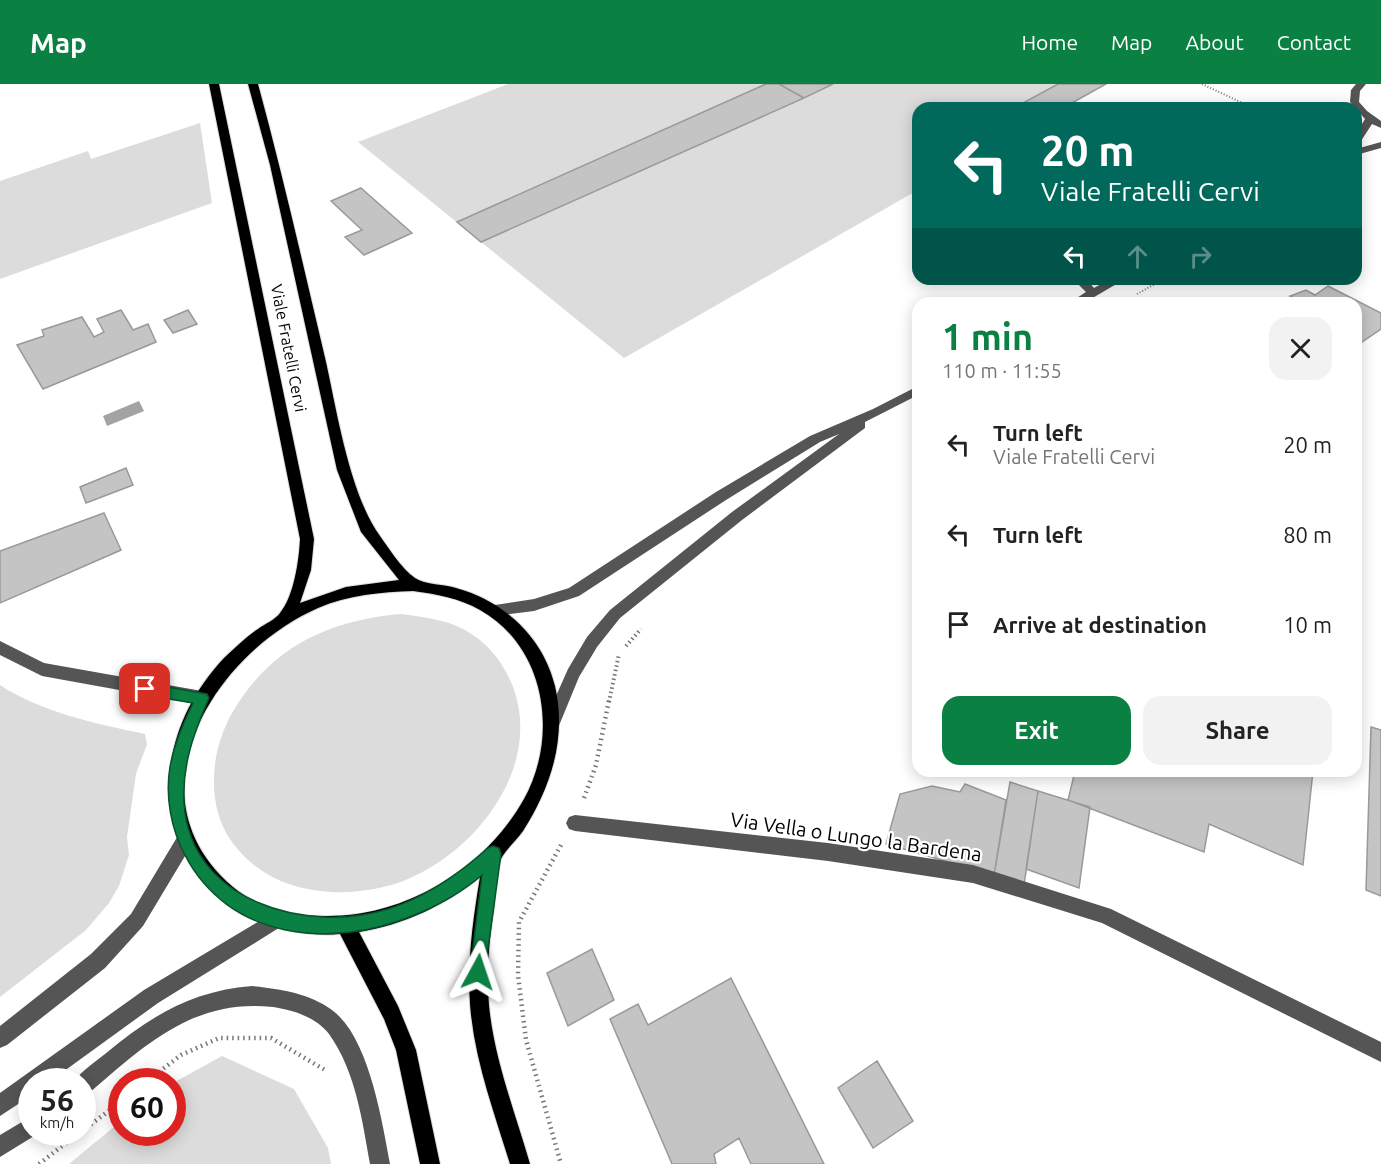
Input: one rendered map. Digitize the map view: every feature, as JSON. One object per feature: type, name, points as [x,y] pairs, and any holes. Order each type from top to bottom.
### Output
[{"type":"main road","name":"Viale Fratelli Cervi","points":[[214,84],[307,539],[307,560],[303,579],[286,617]]},
{"type":"main road","name":"Viale Fratelli Cervi","points":[[253,84],[275,165],[344,470],[366,528],[388,558],[413,585]]},
{"type":"main road","points":[[381,585],[413,585],[442,589],[469,597],[493,610],[530,646],[543,669],[550,695],[552,723],[550,750],[543,777],[515,830],[493,854],[462,881],[426,902],[387,918],[346,926],[310,926],[276,920],[246,907],[220,889],[199,866],[185,840],[177,805],[177,769],[186,732],[202,698],[226,667],[254,639],[286,617],[317,602],[349,591],[381,585]]},
{"type":"main road","points":[[493,854],[478,972],[482,1026],[520,1164]]},
{"type":"main road","points":[[346,926],[391,1013],[406,1050],[430,1164]]},
{"type":"street","points":[[1355,102],[1353,98],[1356,88],[1362,84]]},
{"type":"street","points":[[1362,112],[1381,125]]},
{"type":"street","points":[[1362,132],[1370,119]]},
{"type":"street","points":[[1362,150],[1381,145]]},
{"type":"street","points":[[1085,285],[1093,293]]},
{"type":"street","points":[[1086,297],[1108,285]]},
{"type":"street","points":[[493,610],[527,608],[574,592],[721,496],[814,439],[877,412],[912,393]]},
{"type":"street","points":[[552,723],[573,674],[592,642],[615,614],[736,516],[877,412]]},
{"type":"street","points":[[0,648],[42,669],[202,698]]},
{"type":"street","name":"Via Vella o Lungo la Bardena","points":[[575,823],[828,852],[973,874],[1105,915],[1381,1052]]},
{"type":"street","points":[[0,1038],[98,961],[136,920],[185,840]]},
{"type":"street","points":[[51,1068],[139,1003],[201,963],[276,920]]},
{"type":"street","points":[[96,1074],[132,1044],[173,1017],[218,998],[259,994],[302,1004],[334,1024],[352,1056],[365,1088],[380,1164]]},
{"type":"street","points":[[0,1106],[18,1092]]},
{"type":"street","points":[[0,1147],[18,1135]]},
{"type":"path","points":[[1202,84],[1240,102]]},
{"type":"path","points":[[1131,297],[1153,285]]},
{"type":"path","points":[[561,1164],[526,1040],[518,975],[519,922],[537,885],[575,823],[596,765],[618,655],[648,621]]},
{"type":"path","points":[[164,1068],[181,1055],[219,1038],[270,1038],[324,1068],[329,1077]]},
{"type":"path","points":[[96,1121],[108,1112]]},
{"type":"path","points":[[39,1164],[63,1146]]},
{"type":"shaded area","points":[[508,84],[1106,84],[1074,102],[912,102],[912,193],[624,358],[358,142]]},
{"type":"shaded area","points":[[200,123],[212,203],[0,279],[0,181],[88,151],[91,159]]},
{"type":"shaded area","points":[[139,401],[144,411],[107,426],[103,416]]},
{"type":"shaded area","points":[[401,614],[425,617],[463,629],[487,646],[500,661],[513,687],[520,718],[518,749],[509,779],[494,807],[474,833],[450,854],[423,872],[395,884],[347,892],[316,891],[276,879],[263,872],[242,854],[224,828],[218,812],[215,796],[215,762],[231,715],[263,672],[302,642],[348,623]]},
{"type":"shaded area","points":[[0,685],[51,710],[145,734],[147,744],[136,774],[127,837],[129,855],[119,886],[109,903],[86,930],[0,997]]},
{"type":"shaded area","points":[[222,1056],[294,1089],[328,1148],[331,1164],[69,1164],[91,1146],[96,1146],[96,1142],[108,1132],[108,1146],[186,1146],[186,1076]]},
{"type":"building","points":[[766,84],[779,84],[804,98],[481,242],[457,222]]},
{"type":"building","points":[[779,84],[833,84],[804,98]]},
{"type":"building","points":[[1058,84],[1106,84],[1074,102],[1025,102]]},
{"type":"building","points":[[361,188],[412,233],[364,255],[345,237],[362,230],[331,201]]},
{"type":"building","points":[[1328,286],[1350,297],[1290,296],[1306,290],[1315,295]]},
{"type":"building","points":[[1362,303],[1381,313],[1381,329],[1362,342]]},
{"type":"building","points":[[121,310],[133,330],[148,324],[156,342],[43,389],[17,345],[44,336],[42,330],[82,317],[94,337],[104,332],[97,319]]},
{"type":"building","points":[[188,310],[197,324],[173,333],[164,320]]},
{"type":"building","points":[[126,468],[133,485],[86,503],[80,487]]},
{"type":"building","points":[[104,513],[121,550],[0,603],[0,551]]},
{"type":"building","points":[[1371,727],[1381,730],[1381,896],[1366,890]]},
{"type":"building","points":[[1074,777],[1312,777],[1303,865],[1209,824],[1204,852],[1068,800]]},
{"type":"building","points":[[1010,782],[1038,791],[1024,885],[994,875]]},
{"type":"building","points":[[965,784],[1006,800],[994,875],[886,844],[900,794],[932,786],[960,792]]},
{"type":"building","points":[[1038,791],[1090,807],[1079,888],[1026,869]]},
{"type":"building","points":[[592,949],[614,1000],[568,1026],[547,973]]},
{"type":"building","points":[[731,978],[824,1164],[751,1164],[739,1138],[714,1154],[716,1164],[672,1164],[610,1019],[638,1004],[648,1025]]},
{"type":"building","points":[[877,1061],[913,1121],[873,1148],[838,1088]]},
{"type":"route","points":[[145,689],[202,698],[186,732],[177,769],[177,805],[185,840],[199,866],[220,889],[246,907],[276,920],[310,926],[346,926],[387,918],[426,902],[462,881],[493,854],[478,972]]}]
